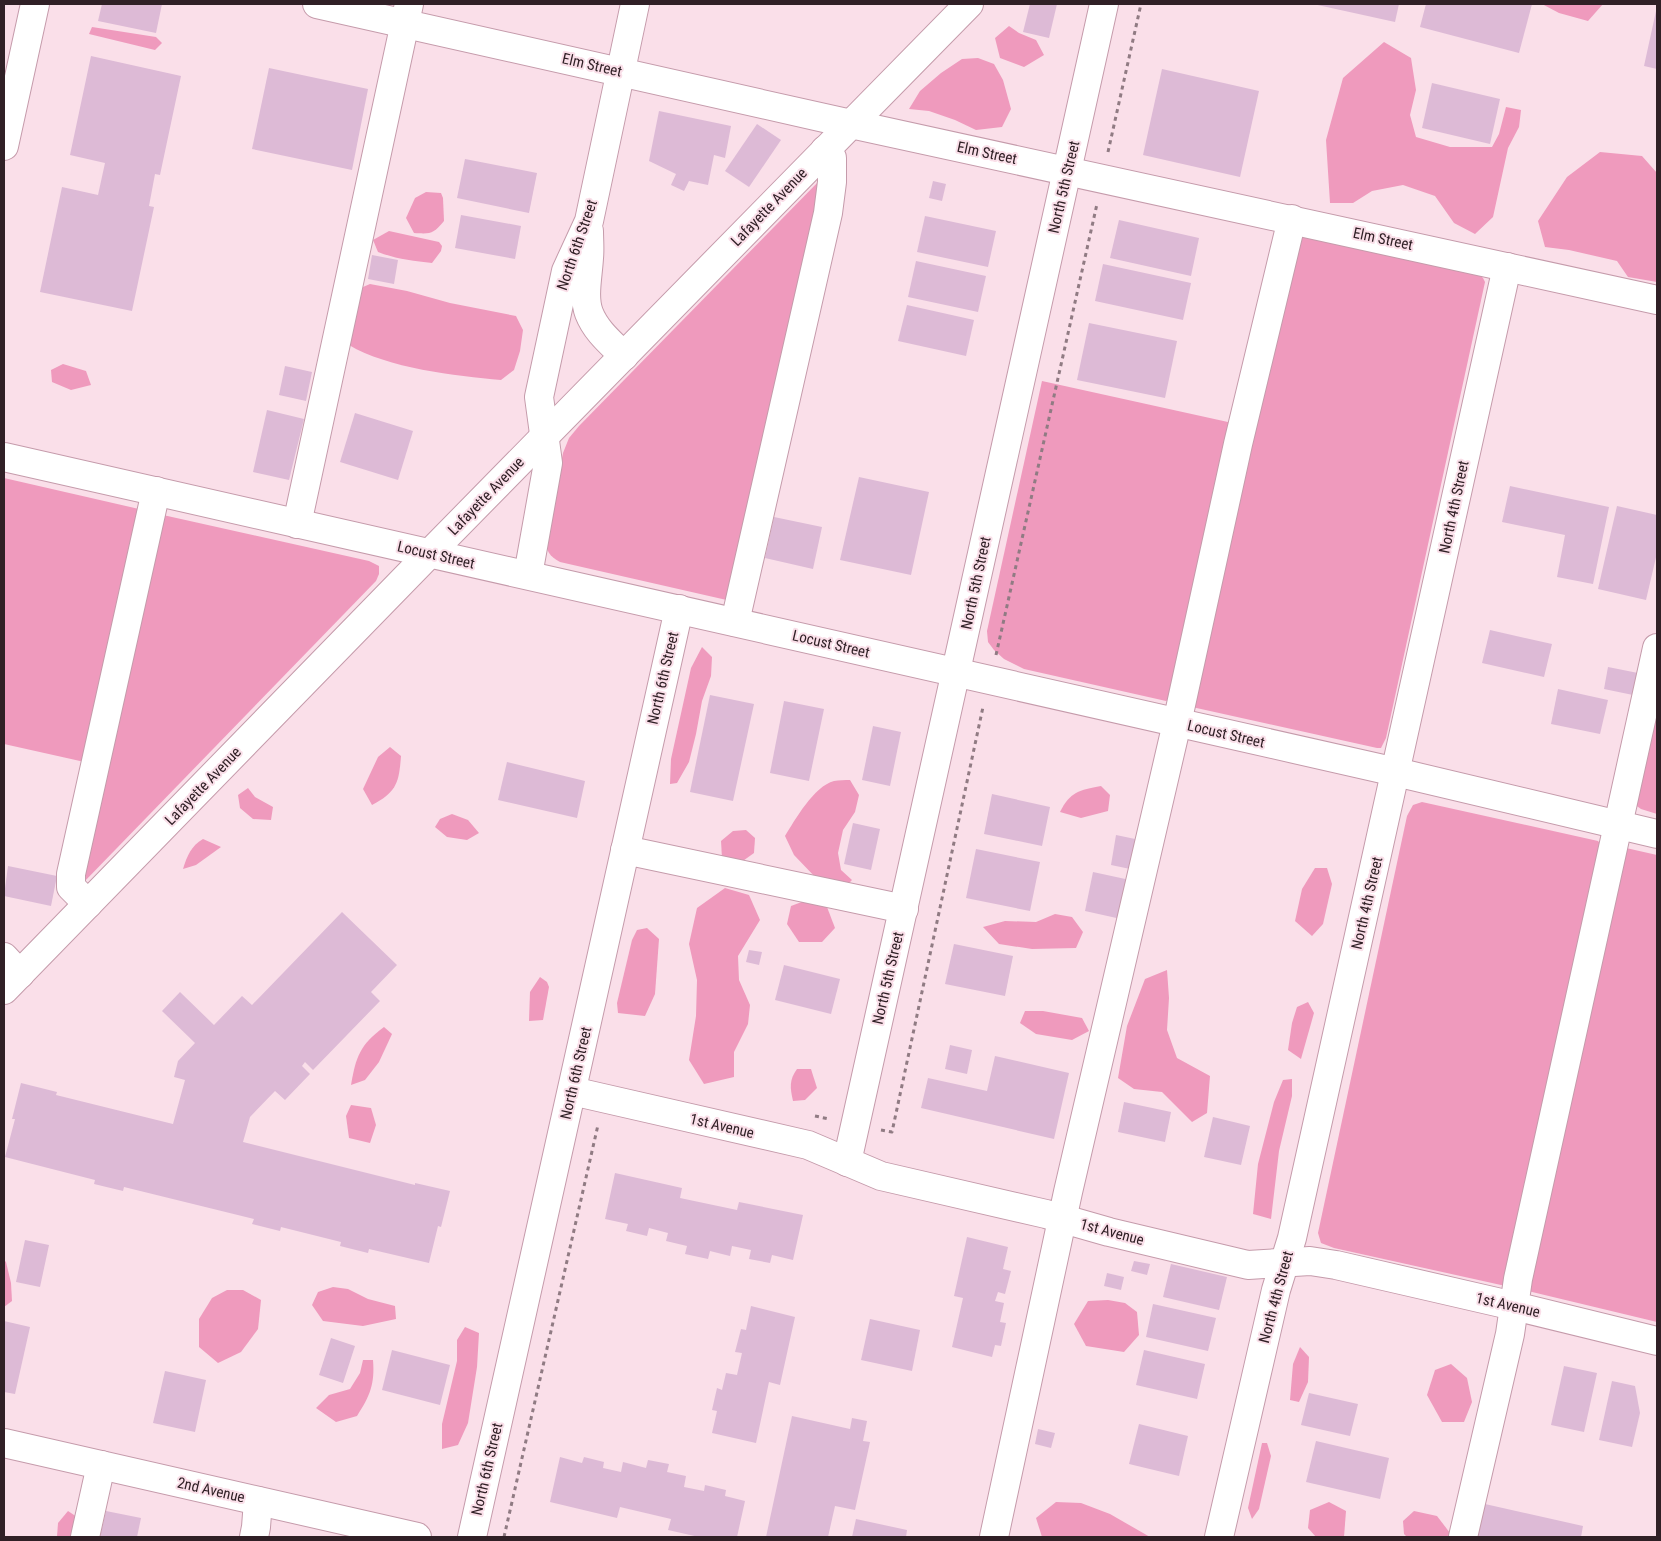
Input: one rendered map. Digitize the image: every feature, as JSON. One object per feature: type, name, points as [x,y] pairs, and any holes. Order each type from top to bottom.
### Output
[{"type":"street","points":[[4,146],[35,4]]},
{"type":"street","name":"Elm Street","points":[[318,4],[407,13],[621,72],[1657,300]]},
{"type":"street","name":"North 6th Street","points":[[528,575],[548,463],[539,397],[566,271],[589,220],[635,4]]},
{"type":"street","name":"Lafayette Avenue","points":[[9,973],[88,904],[969,4]]},
{"type":"street","name":"North 5th Street","points":[[847,1162],[1104,4]]},
{"type":"street","points":[[297,524],[407,13]]},
{"type":"street","points":[[735,622],[828,213],[832,182],[832,158],[826,150]]},
{"type":"street","points":[[994,1537],[1063,1218],[1177,724],[1238,444],[1292,219]]},
{"type":"street","points":[[589,220],[586,296],[588,311],[593,322],[604,336],[624,356]]},
{"type":"street","name":"North 4th Street","points":[[1219,1537],[1276,1290],[1294,1228],[1507,266]]},
{"type":"street","name":"Locust Street","points":[[4,457],[679,609],[1177,724],[1396,772],[1657,834]]},
{"type":"street","points":[[88,904],[71,887],[72,874],[156,491]]},
{"type":"street","name":"North 6th Street","points":[[472,1537],[679,609]]},
{"type":"street","points":[[1463,1537],[1510,1334],[1518,1280],[1657,648]]},
{"type":"street","points":[[625,850],[904,909]]},
{"type":"street","name":"1st Avenue","points":[[572,1091],[808,1145],[881,1176],[1063,1218],[1109,1232],[1248,1265],[1310,1261],[1336,1265],[1657,1341]]},
{"type":"street","name":"2nd Avenue","points":[[4,1443],[417,1537]]},
{"type":"street","points":[[85,1537],[101,1465]]},
{"type":"street","points":[[254,1537],[258,1501]]},
{"type":"path","points":[[808,1115],[892,1132],[980,721],[1142,4]]},
{"type":"path","points":[[504,1537],[604,1099]]},
{"type":"shaded area","points":[[1542,4],[1603,4],[1588,21],[1559,13]]},
{"type":"shaded area","points":[[1009,26],[1019,33],[1036,40],[1044,55],[1024,67],[1000,58],[995,38]]},
{"type":"shaded area","points":[[92,27],[156,37],[162,43],[155,50],[89,34]]},
{"type":"shaded area","points":[[1384,42],[1411,58],[1416,90],[1410,115],[1416,137],[1450,147],[1492,147],[1499,134],[1506,107],[1521,110],[1519,127],[1508,148],[1493,217],[1475,234],[1454,223],[1435,196],[1403,185],[1372,191],[1353,203],[1330,203],[1326,140],[1343,78]]},
{"type":"shaded area","points":[[978,58],[994,64],[1003,80],[1011,109],[1002,127],[976,130],[929,111],[909,109],[920,91],[941,73],[962,59]]},
{"type":"shaded area","points":[[1600,152],[1642,156],[1657,173],[1657,282],[1628,277],[1617,261],[1569,250],[1545,247],[1538,221],[1567,177]]},
{"type":"shaded area","points":[[820,180],[824,183],[731,601],[556,560],[549,553],[546,539],[563,453],[569,438]]},
{"type":"shaded area","points":[[426,192],[441,193],[444,221],[431,232],[414,233],[406,218],[415,198]]},
{"type":"shaded area","points":[[389,231],[439,242],[442,246],[441,251],[432,263],[398,258],[378,252],[373,240]]},
{"type":"shaded area","points":[[1299,234],[1479,274],[1485,282],[1386,738],[1381,748],[1192,707]]},
{"type":"shaded area","points":[[370,284],[516,316],[523,330],[520,351],[514,370],[501,380],[422,370],[382,360],[349,345],[359,294],[363,287]]},
{"type":"shaded area","points":[[63,364],[86,371],[91,385],[71,390],[52,382],[51,370]]},
{"type":"shaded area","points":[[1042,381],[1237,424],[1171,698],[1166,701],[1024,669],[1004,659],[988,642],[987,631]]},
{"type":"shaded area","points":[[4,478],[139,509],[89,763],[4,744]]},
{"type":"shaded area","points":[[163,515],[369,561],[379,566],[379,574],[376,581],[84,882],[76,871]]},
{"type":"shaded area","points":[[702,647],[712,657],[711,676],[702,701],[689,762],[677,783],[670,784],[671,759],[691,668]]},
{"type":"shaded area","points":[[1657,686],[1657,814],[1641,809],[1634,804]]},
{"type":"shaded area","points":[[390,747],[401,756],[398,780],[387,796],[372,805],[363,789],[378,757]]},
{"type":"shaded area","points":[[850,780],[859,795],[855,812],[843,830],[838,853],[841,870],[852,880],[845,887],[818,880],[794,855],[785,836],[806,804],[819,789],[834,781]]},
{"type":"shaded area","points":[[1101,786],[1110,795],[1108,811],[1081,818],[1060,812],[1068,800],[1076,793]]},
{"type":"shaded area","points":[[248,788],[255,797],[273,807],[271,820],[253,819],[240,808],[238,795]]},
{"type":"shaded area","points":[[1422,802],[1598,841],[1603,847],[1508,1285],[1334,1248],[1321,1243],[1318,1233],[1407,816],[1413,805]]},
{"type":"shaded area","points":[[452,814],[468,820],[479,833],[467,840],[447,837],[435,827],[440,819]]},
{"type":"shaded area","points":[[746,830],[755,838],[754,853],[740,863],[722,858],[721,841],[733,831]]},
{"type":"shaded area","points":[[203,839],[221,847],[196,865],[183,869],[190,852]]},
{"type":"shaded area","points":[[1626,848],[1657,855],[1657,1322],[1528,1291]]},
{"type":"shaded area","points":[[1315,868],[1327,868],[1332,884],[1323,924],[1312,936],[1295,921],[1302,889]]},
{"type":"shaded area","points":[[725,888],[749,895],[760,920],[738,956],[739,980],[750,1005],[748,1024],[734,1052],[734,1077],[704,1084],[689,1060],[696,1016],[697,980],[689,944],[697,908]]},
{"type":"shaded area","points":[[807,900],[827,907],[835,928],[822,942],[799,942],[787,924],[791,906]]},
{"type":"shaded area","points":[[1055,914],[1072,917],[1083,932],[1076,948],[1032,949],[999,944],[983,927],[1005,921],[1036,922]]},
{"type":"shaded area","points":[[647,928],[659,939],[655,994],[645,1016],[618,1013],[617,1003],[632,940],[637,930]]},
{"type":"shaded area","points":[[1167,970],[1169,998],[1167,1030],[1177,1058],[1210,1076],[1207,1113],[1192,1122],[1162,1092],[1134,1089],[1118,1078],[1127,1026],[1145,979]]},
{"type":"shaded area","points":[[540,977],[547,982],[549,987],[543,1020],[529,1021],[530,992]]},
{"type":"shaded area","points":[[1308,1002],[1314,1013],[1301,1059],[1288,1050],[1292,1023],[1297,1007]]},
{"type":"shaded area","points":[[1025,1011],[1043,1011],[1082,1018],[1089,1031],[1072,1040],[1036,1034],[1020,1023]]},
{"type":"shaded area","points":[[384,1027],[392,1034],[379,1062],[365,1080],[351,1085],[360,1052],[369,1040]]},
{"type":"shaded area","points":[[797,1069],[811,1069],[817,1088],[805,1100],[793,1101],[791,1084]]},
{"type":"shaded area","points":[[1292,1079],[1292,1096],[1279,1151],[1271,1219],[1253,1214],[1258,1164],[1274,1102],[1283,1080]]},
{"type":"shaded area","points":[[351,1105],[371,1108],[376,1125],[370,1143],[349,1138],[346,1116]]},
{"type":"shaded area","points":[[4,1260],[11,1283],[12,1301],[4,1307]]},
{"type":"shaded area","points":[[333,1287],[348,1289],[368,1299],[395,1306],[396,1319],[363,1326],[323,1321],[312,1305],[318,1292]]},
{"type":"shaded area","points":[[227,1290],[243,1290],[261,1300],[258,1329],[241,1352],[218,1363],[199,1347],[199,1319],[212,1298]]},
{"type":"shaded area","points":[[1108,1300],[1125,1303],[1137,1312],[1139,1335],[1124,1352],[1086,1346],[1074,1324],[1088,1301]]},
{"type":"shaded area","points":[[465,1327],[479,1333],[477,1367],[468,1423],[458,1445],[442,1449],[442,1424],[457,1361],[457,1340]]},
{"type":"shaded area","points":[[1300,1347],[1309,1357],[1308,1382],[1299,1402],[1290,1400],[1293,1364]]},
{"type":"shaded area","points":[[363,1360],[373,1360],[373,1376],[368,1396],[357,1416],[336,1422],[316,1408],[329,1395],[350,1389],[360,1373]]},
{"type":"shaded area","points":[[1451,1364],[1467,1378],[1472,1402],[1464,1422],[1442,1422],[1427,1395],[1435,1370]]},
{"type":"shaded area","points":[[1262,1443],[1267,1443],[1271,1456],[1259,1509],[1252,1519],[1248,1508]]},
{"type":"shaded area","points":[[1056,1502],[1081,1503],[1110,1514],[1150,1537],[1042,1537],[1036,1518]]},
{"type":"shaded area","points":[[1329,1502],[1346,1511],[1344,1537],[1316,1537],[1308,1528],[1310,1510]]},
{"type":"shaded area","points":[[68,1511],[77,1517],[77,1537],[57,1537],[58,1523]]},
{"type":"shaded area","points":[[1414,1511],[1437,1516],[1450,1533],[1447,1537],[1407,1537],[1404,1534],[1403,1521]]},
{"type":"building","points":[[102,4],[162,4],[156,33],[98,21]]},
{"type":"building","points":[[1030,4],[1057,4],[1049,38],[1023,32]]},
{"type":"building","points":[[1313,4],[1399,4],[1395,22]]},
{"type":"building","points":[[1426,4],[1532,4],[1519,53],[1420,27]]},
{"type":"building","points":[[1657,11],[1657,69],[1644,66]]},
{"type":"building","points":[[91,56],[181,76],[160,175],[155,174],[149,206],[154,207],[132,311],[40,292],[62,187],[98,195],[105,163],[70,155]]},
{"type":"building","points":[[269,68],[368,89],[352,170],[252,149]]},
{"type":"building","points":[[1162,69],[1259,91],[1240,177],[1143,155]]},
{"type":"building","points":[[1432,83],[1500,99],[1490,144],[1422,128]]},
{"type":"building","points":[[659,111],[731,126],[725,158],[714,155],[708,185],[689,181],[684,191],[671,185],[676,174],[649,161]]},
{"type":"building","points":[[757,124],[781,140],[749,187],[725,171]]},
{"type":"building","points":[[465,159],[537,173],[529,213],[457,198]]},
{"type":"building","points":[[933,181],[946,184],[942,201],[929,198]]},
{"type":"building","points":[[461,215],[521,226],[515,259],[455,248]]},
{"type":"building","points":[[925,216],[996,231],[988,267],[917,252]]},
{"type":"building","points":[[1119,220],[1199,238],[1191,276],[1110,258]]},
{"type":"building","points":[[372,255],[398,260],[394,284],[368,279]]},
{"type":"building","points":[[916,261],[986,276],[978,312],[908,297]]},
{"type":"building","points":[[1103,264],[1191,283],[1183,320],[1095,301]]},
{"type":"building","points":[[907,305],[974,320],[966,356],[898,341]]},
{"type":"building","points":[[1089,323],[1177,341],[1165,398],[1077,380]]},
{"type":"building","points":[[285,366],[312,372],[306,401],[279,395]]},
{"type":"building","points":[[267,410],[304,419],[289,480],[253,472]]},
{"type":"building","points":[[355,413],[413,431],[398,480],[340,462]]},
{"type":"building","points":[[859,477],[929,492],[911,575],[840,560]]},
{"type":"building","points":[[1510,486],[1609,507],[1593,584],[1557,577],[1565,535],[1502,522]]},
{"type":"building","points":[[1617,506],[1657,515],[1657,553],[1646,600],[1598,589]]},
{"type":"building","points":[[774,517],[822,527],[813,569],[765,558]]},
{"type":"building","points":[[1490,630],[1552,644],[1544,677],[1482,663]]},
{"type":"building","points":[[1608,667],[1638,673],[1633,695],[1604,689]]},
{"type":"building","points":[[1558,689],[1608,700],[1600,734],[1551,724]]},
{"type":"building","points":[[710,695],[754,704],[733,801],[690,792]]},
{"type":"building","points":[[784,701],[824,709],[809,781],[770,773]]},
{"type":"building","points":[[873,726],[901,732],[890,786],[862,780]]},
{"type":"building","points":[[507,762],[585,781],[577,818],[498,800]]},
{"type":"building","points":[[992,794],[1050,807],[1042,846],[984,834]]},
{"type":"building","points":[[853,823],[880,829],[871,870],[844,864]]},
{"type":"building","points":[[1116,835],[1140,840],[1135,870],[1111,865]]},
{"type":"building","points":[[976,849],[1040,862],[1030,911],[966,898]]},
{"type":"building","points":[[8,866],[57,876],[51,906],[4,896]]},
{"type":"building","points":[[1093,872],[1130,880],[1121,919],[1085,911]]},
{"type":"building","points":[[342,912],[397,965],[371,992],[380,1001],[313,1070],[305,1062],[302,1066],[310,1074],[285,1100],[275,1091],[250,1117],[243,1142],[415,1185],[415,1183],[450,1191],[441,1227],[438,1226],[429,1263],[369,1249],[368,1253],[340,1246],[341,1242],[281,1227],[280,1231],[252,1224],[254,1219],[124,1187],[123,1191],[94,1184],[95,1180],[5,1157],[15,1119],[12,1119],[21,1083],[57,1092],[56,1095],[173,1124],[185,1080],[174,1077],[178,1061],[195,1043],[162,1011],[180,992],[214,1025],[242,996],[252,1005]]},
{"type":"building","points":[[954,944],[1013,956],[1005,996],[945,984]]},
{"type":"building","points":[[749,950],[762,952],[759,965],[746,962]]},
{"type":"building","points":[[784,965],[840,979],[831,1014],[775,1000]]},
{"type":"building","points":[[950,1045],[972,1050],[967,1074],[945,1069]]},
{"type":"building","points":[[995,1056],[1069,1073],[1054,1139],[921,1108],[928,1078],[987,1091]]},
{"type":"building","points":[[1124,1102],[1171,1112],[1165,1142],[1118,1132]]},
{"type":"building","points":[[1213,1117],[1250,1126],[1241,1165],[1204,1157]]},
{"type":"building","points":[[615,1173],[682,1188],[680,1198],[737,1210],[739,1202],[803,1215],[793,1260],[772,1255],[770,1263],[749,1259],[751,1250],[732,1246],[730,1256],[710,1251],[708,1259],[685,1254],[687,1246],[666,1241],[668,1233],[649,1228],[647,1236],[626,1231],[628,1224],[605,1219]]},
{"type":"building","points":[[967,1237],[1008,1247],[1003,1269],[1011,1271],[1005,1294],[998,1292],[995,1301],[1004,1303],[1000,1322],[1006,1323],[1001,1346],[995,1345],[992,1357],[952,1347],[963,1298],[954,1296]]},
{"type":"building","points":[[25,1240],[49,1245],[40,1287],[16,1282]]},
{"type":"building","points":[[1134,1261],[1150,1264],[1147,1275],[1131,1271]]},
{"type":"building","points":[[1171,1264],[1227,1277],[1219,1310],[1163,1297]]},
{"type":"building","points":[[1107,1273],[1124,1277],[1121,1290],[1104,1286]]},
{"type":"building","points":[[1153,1304],[1216,1318],[1208,1351],[1146,1337]]},
{"type":"building","points":[[751,1306],[795,1317],[780,1385],[769,1382],[756,1443],[712,1433],[717,1411],[712,1410],[717,1388],[722,1390],[726,1373],[737,1375],[742,1353],[735,1352],[741,1329],[746,1330]]},
{"type":"building","points":[[870,1319],[920,1330],[912,1371],[861,1360]]},
{"type":"building","points":[[4,1321],[30,1327],[15,1394],[4,1392]]},
{"type":"building","points":[[331,1338],[355,1346],[343,1383],[319,1375]]},
{"type":"building","points":[[392,1350],[450,1365],[440,1405],[382,1390]]},
{"type":"building","points":[[1144,1350],[1205,1364],[1197,1399],[1136,1385]]},
{"type":"building","points":[[1564,1366],[1597,1373],[1584,1432],[1551,1425]]},
{"type":"building","points":[[165,1371],[206,1380],[195,1432],[153,1423]]},
{"type":"building","points":[[1612,1381],[1635,1386],[1640,1413],[1632,1447],[1599,1440]]},
{"type":"building","points":[[1309,1393],[1358,1404],[1350,1436],[1301,1425]]},
{"type":"building","points":[[792,1416],[850,1429],[852,1418],[867,1421],[863,1441],[870,1442],[855,1510],[835,1506],[828,1537],[766,1537]]},
{"type":"building","points":[[1139,1424],[1188,1436],[1179,1476],[1129,1464]]},
{"type":"building","points":[[1038,1429],[1055,1433],[1051,1448],[1035,1444]]},
{"type":"building","points":[[1316,1441],[1389,1458],[1380,1499],[1306,1482]]},
{"type":"building","points":[[560,1457],[582,1463],[584,1457],[604,1462],[603,1468],[621,1472],[623,1462],[646,1468],[648,1460],[669,1464],[667,1472],[686,1476],[684,1487],[704,1491],[705,1485],[726,1490],[725,1496],[745,1501],[737,1537],[699,1537],[668,1530],[671,1519],[620,1507],[617,1518],[550,1502]]},
{"type":"building","points":[[1485,1504],[1583,1526],[1581,1537],[1477,1537]]},
{"type":"building","points":[[106,1511],[141,1518],[137,1537],[100,1537]]},
{"type":"building","points":[[856,1519],[907,1530],[906,1537],[852,1537]]}]
